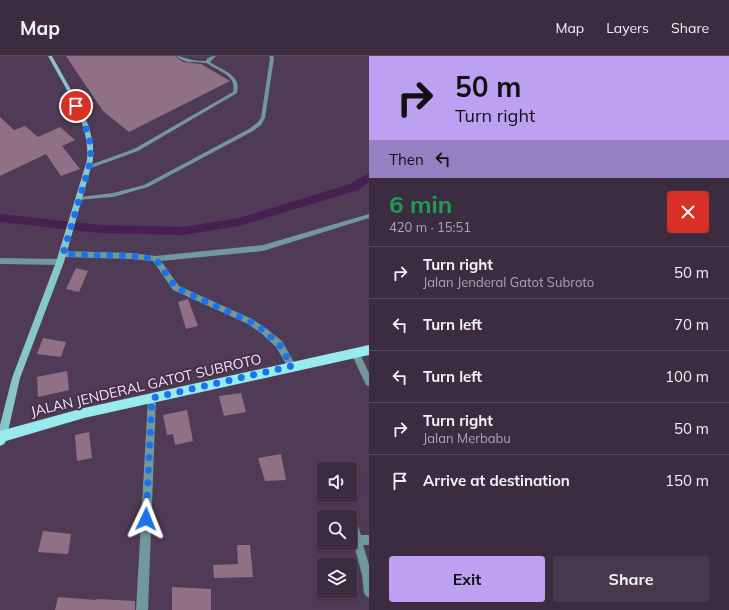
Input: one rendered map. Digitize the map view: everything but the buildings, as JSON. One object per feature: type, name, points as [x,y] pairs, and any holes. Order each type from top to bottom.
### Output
[{"type":"main road","points":[[1,438],[16,378],[64,251],[76,213],[89,167],[91,152],[89,136],[82,118],[50,56]]},
{"type":"main road","name":"JALAN JENDERAL GATOT SUBROTO","points":[[1,438],[84,413],[369,350]]},
{"type":"street","points":[[64,251],[156,259],[262,248],[369,216]]},
{"type":"street","points":[[156,259],[176,288],[249,321],[264,331],[279,344],[292,366]]},
{"type":"street","points":[[0,261],[60,262]]},
{"type":"street","points":[[355,353],[369,382]]},
{"type":"street","points":[[142,610],[152,398]]},
{"type":"lane","points":[[89,167],[136,150],[235,93],[238,87],[232,76],[208,62],[187,61],[178,56]]},
{"type":"lane","points":[[208,62],[208,60],[214,56]]},
{"type":"lane","points":[[80,199],[132,192],[251,130],[259,124],[265,111],[272,58],[271,56]]},
{"type":"lane","points":[[357,528],[363,540],[369,593]]},
{"type":"waterway","points":[[0,218],[100,229],[183,231],[239,222],[354,187],[369,177]]},
{"type":"route","points":[[76,106],[89,136],[91,152],[89,167],[78,208],[63,254],[132,256],[156,259],[176,288],[199,297],[249,321],[264,331],[279,344],[292,366],[152,398],[146,519]]}]
